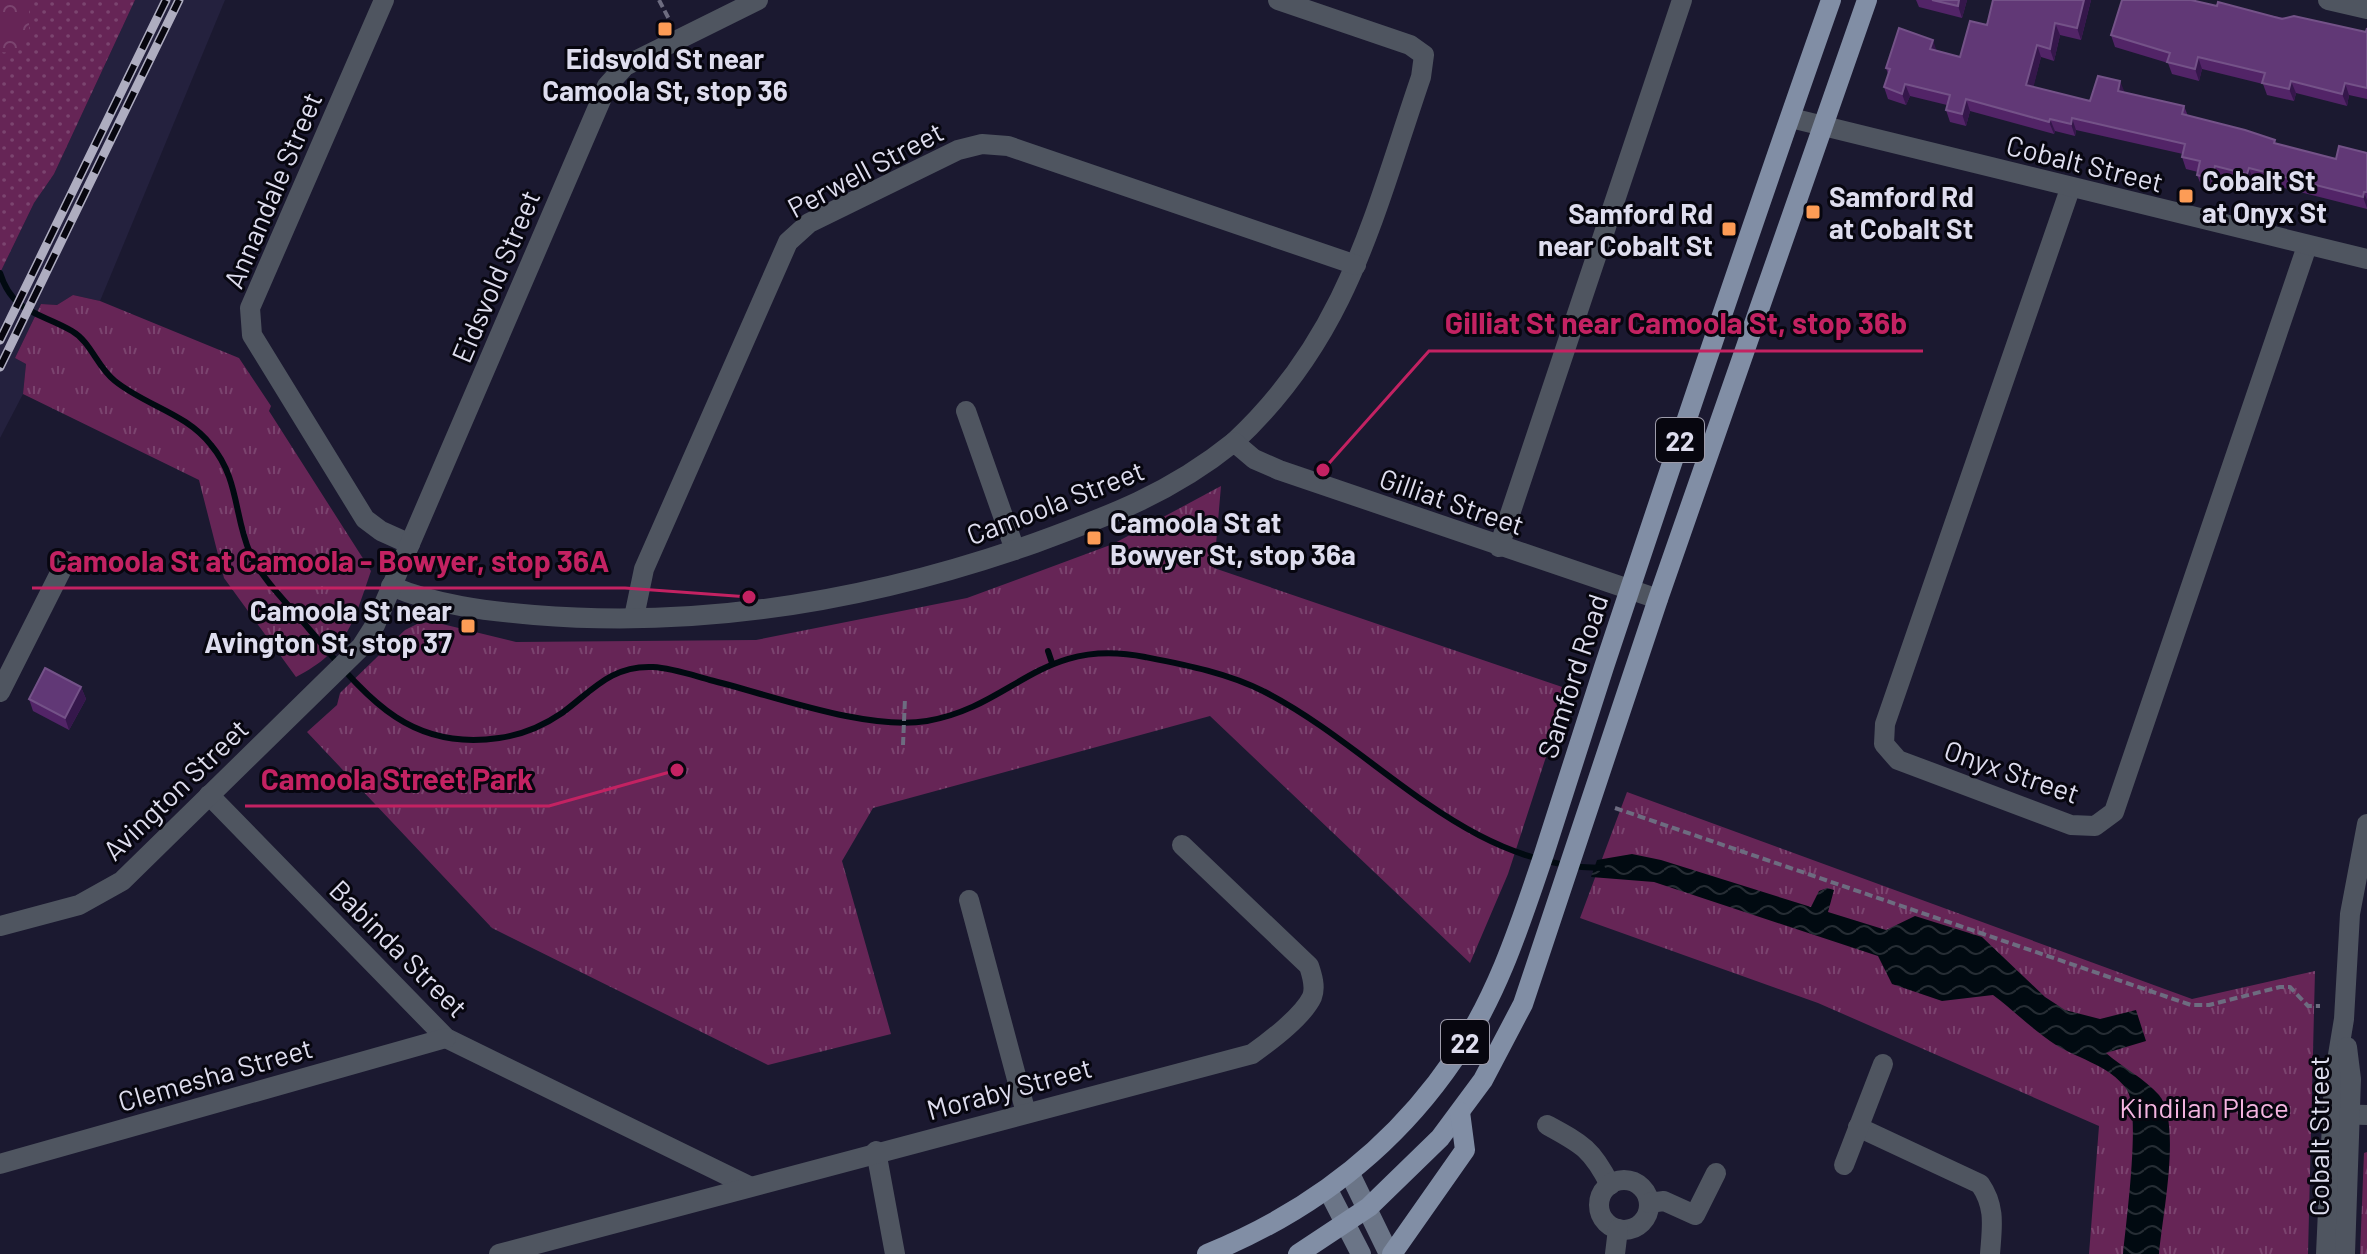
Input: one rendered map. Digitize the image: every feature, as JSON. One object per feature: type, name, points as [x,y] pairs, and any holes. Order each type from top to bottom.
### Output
[{"type":"main road","name":"Samford Road","points":[[1207,1254],[1270,1226],[1350,1174],[1404,1122],[1456,1057],[1485,1008],[1509,955],[1831,0]]},
{"type":"main road","name":"Samford Road","points":[[1298,1254],[1369,1207],[1432,1146],[1460,1112],[1512,1028],[1867,0]]},
{"type":"main road","points":[[1350,1174],[1391,1254],[1465,1150],[1460,1112]]},
{"type":"main road","points":[[1328,1190],[1361,1254]]},
{"type":"street","name":"Annandale Street","points":[[384,0],[250,308],[252,335],[365,519],[381,531],[410,544]]},
{"type":"street","name":"Eidsvold Street","points":[[361,647],[410,544],[607,86],[625,66],[758,0]]},
{"type":"street","name":"Camoola Street","points":[[391,586],[423,598],[513,613],[634,617],[744,612],[914,583],[1127,510],[1183,479],[1234,442],[1276,400],[1313,351],[1356,265],[1421,77],[1424,55],[1410,45],[1278,0]]},
{"type":"street","points":[[1499,547],[1682,0]]},
{"type":"street","points":[[2328,0],[2367,9]]},
{"type":"street","name":"Cobalt Street","points":[[1791,118],[2070,189],[2367,259]]},
{"type":"street","name":"Perwell Street","points":[[634,617],[644,569],[788,242],[809,223],[958,150],[982,144],[1008,146],[1356,265]]},
{"type":"street","name":"Onyx Street","points":[[2070,189],[1885,724],[1884,744],[1898,760],[2071,825],[2095,826],[2114,812],[2307,246]]},
{"type":"street","points":[[966,411],[1015,550]]},
{"type":"street","name":"Gilliat Street","points":[[1234,442],[1266,465],[1658,599]]},
{"type":"street","points":[[0,692],[66,561]]},
{"type":"street","name":"Avington Street","points":[[0,926],[79,905],[110,890],[361,647]]},
{"type":"street","name":"Babinda Street","points":[[209,795],[446,1038],[749,1186]]},
{"type":"street","name":"Cobalt Street","points":[[2345,1254],[2350,1115],[2344,1019],[2349,928],[2363,864],[2367,824]]},
{"type":"street","name":"Moraby Street","points":[[499,1254],[876,1151],[1252,1054],[1275,1038],[1312,996],[1314,980],[1309,966],[1182,845]]},
{"type":"street","points":[[969,900],[1026,1113]]},
{"type":"street","name":"Clemesha Street","points":[[0,1164],[446,1038]]},
{"type":"street","points":[[1844,1165],[1883,1064]]},
{"type":"street","name":"Cobalt Street","points":[[2326,1254],[2350,1115]]},
{"type":"street","points":[[1547,1125],[1586,1146],[1596,1156],[1610,1185]]},
{"type":"street","points":[[1858,1127],[1980,1184],[1989,1197],[1993,1214],[1990,1254]]},
{"type":"street","points":[[876,1151],[895,1254]]},
{"type":"street","points":[[1649,1203],[1664,1201],[1695,1215],[1716,1173]]},
{"type":"street","points":[[1631,1181],[1644,1189],[1649,1203],[1640,1224],[1618,1229],[1604,1218],[1600,1201],[1610,1185],[1631,1181]]},
{"type":"street","points":[[1615,1254],[1618,1229]]},
{"type":"path","points":[[903,745],[905,698]]},
{"type":"path","points":[[1615,808],[2191,1005],[2209,1005],[2290,987],[2308,1006],[2320,1006]]},
{"type":"shaded area","points":[[135,0],[225,0],[100,301],[73,295],[57,305],[41,304],[15,358],[26,364],[23,394],[0,438],[0,273],[34,203],[54,174]]},
{"type":"green space","points":[[0,0],[135,0],[54,174],[34,203],[0,273]]},
{"type":"green space","points":[[0,0],[29,0],[29,34],[14,53],[0,52]]},
{"type":"green space","points":[[73,295],[100,301],[239,358],[271,406],[269,411],[371,571],[346,633],[338,645],[313,667],[296,677],[224,578],[199,480],[23,394],[26,364],[15,358],[41,304],[57,305]]},
{"type":"green space","points":[[1221,486],[1214,568],[1568,689],[1508,874],[1470,963],[1210,716],[873,808],[842,861],[891,1034],[768,1065],[492,928],[307,732],[337,705],[340,693],[405,630],[419,623],[434,622],[516,642],[756,640],[967,598],[1113,544]]},
{"type":"green space","name":"Kindilan Place","points":[[1627,792],[2192,999],[2315,971],[2308,1254],[2089,1254],[2099,1126],[1818,1003],[1580,918]]},
{"type":"green space","points":[[2367,1152],[2367,1254],[2360,1254],[2364,1153]]},
{"type":"water","points":[[1632,854],[1661,860],[1811,907],[1819,891],[1827,888],[1834,890],[1828,912],[1886,930],[1915,916],[1982,937],[2045,997],[2065,1010],[2100,1019],[2136,1010],[2146,1041],[2106,1053],[2153,1089],[2166,1108],[2170,1148],[2159,1254],[2123,1254],[2133,1121],[2127,1090],[2111,1074],[2050,1041],[1993,995],[1942,1001],[1892,984],[1878,956],[1654,882],[1591,877],[1597,860]]},
{"type":"building","points":[[1932,0],[1959,0],[1958,6]]},
{"type":"building","points":[[1993,0],[2084,0],[2077,28],[2055,23],[2050,49],[2037,45],[2026,85],[2090,101],[2098,76],[2120,81],[2118,91],[2184,106],[2182,114],[2245,130],[2275,140],[2274,143],[2336,159],[2339,146],[2367,153],[2367,192],[2363,197],[2249,168],[2247,174],[2215,166],[2212,179],[2197,175],[2200,161],[2182,157],[2185,144],[2072,118],[2071,124],[2050,119],[2049,122],[1966,99],[1962,114],[1946,110],[1950,95],[1905,84],[1902,94],[1884,87],[1890,69],[1886,68],[1899,28],[1933,40],[1930,49],[1960,57],[1970,21],[1987,25]]},
{"type":"building","points":[[2122,0],[2191,0],[2217,6],[2218,2],[2282,19],[2294,16],[2366,32],[2367,28],[2367,88],[2345,83],[2342,94],[2291,81],[2289,89],[2262,83],[2265,73],[2198,57],[2195,69],[2167,62],[2170,53],[2111,35]]},
{"type":"building","points":[[45,668],[81,687],[65,718],[29,699]]},
{"type":"waterway","points":[[0,273],[12,297],[29,310],[79,336],[115,381],[178,417],[201,434],[227,471],[250,553],[269,583],[368,695],[412,726],[437,736],[466,740],[499,738],[524,732],[555,718],[603,681],[625,670],[638,668],[675,670],[848,716],[903,723],[927,721],[957,713],[1053,664],[1079,656],[1109,653],[1145,657],[1222,675],[1265,692],[1307,716],[1424,802],[1507,848],[1553,863],[1602,868]]},
{"type":"waterway","points":[[1048,651],[1052,663]]},
{"type":"railway","points":[[0,340],[166,0]]},
{"type":"railway","points":[[0,367],[179,0]]},
{"type":"place","name":"Eidsvold St near Camoola St, stop 36","points":[[665,29]]},
{"type":"place","name":"Cobalt St at Onyx St","points":[[2186,196]]},
{"type":"place","name":"Samford Rd at Cobalt St","points":[[1813,212]]},
{"type":"place","name":"Samford Rd near Cobalt St","points":[[1729,229]]},
{"type":"place","name":"Gilliat St near Camoola St, stop 36b","points":[[1323,470]]},
{"type":"place","name":"Camoola St at Bowyer St, stop 36a","points":[[1094,538]]},
{"type":"place","name":"Camoola St at Camoola - Bowyer, stop 36A","points":[[749,597]]},
{"type":"place","name":"Camoola St near Avington St, stop 37","points":[[468,626]]},
{"type":"place","name":"Camoola Street Park","points":[[677,770]]}]
